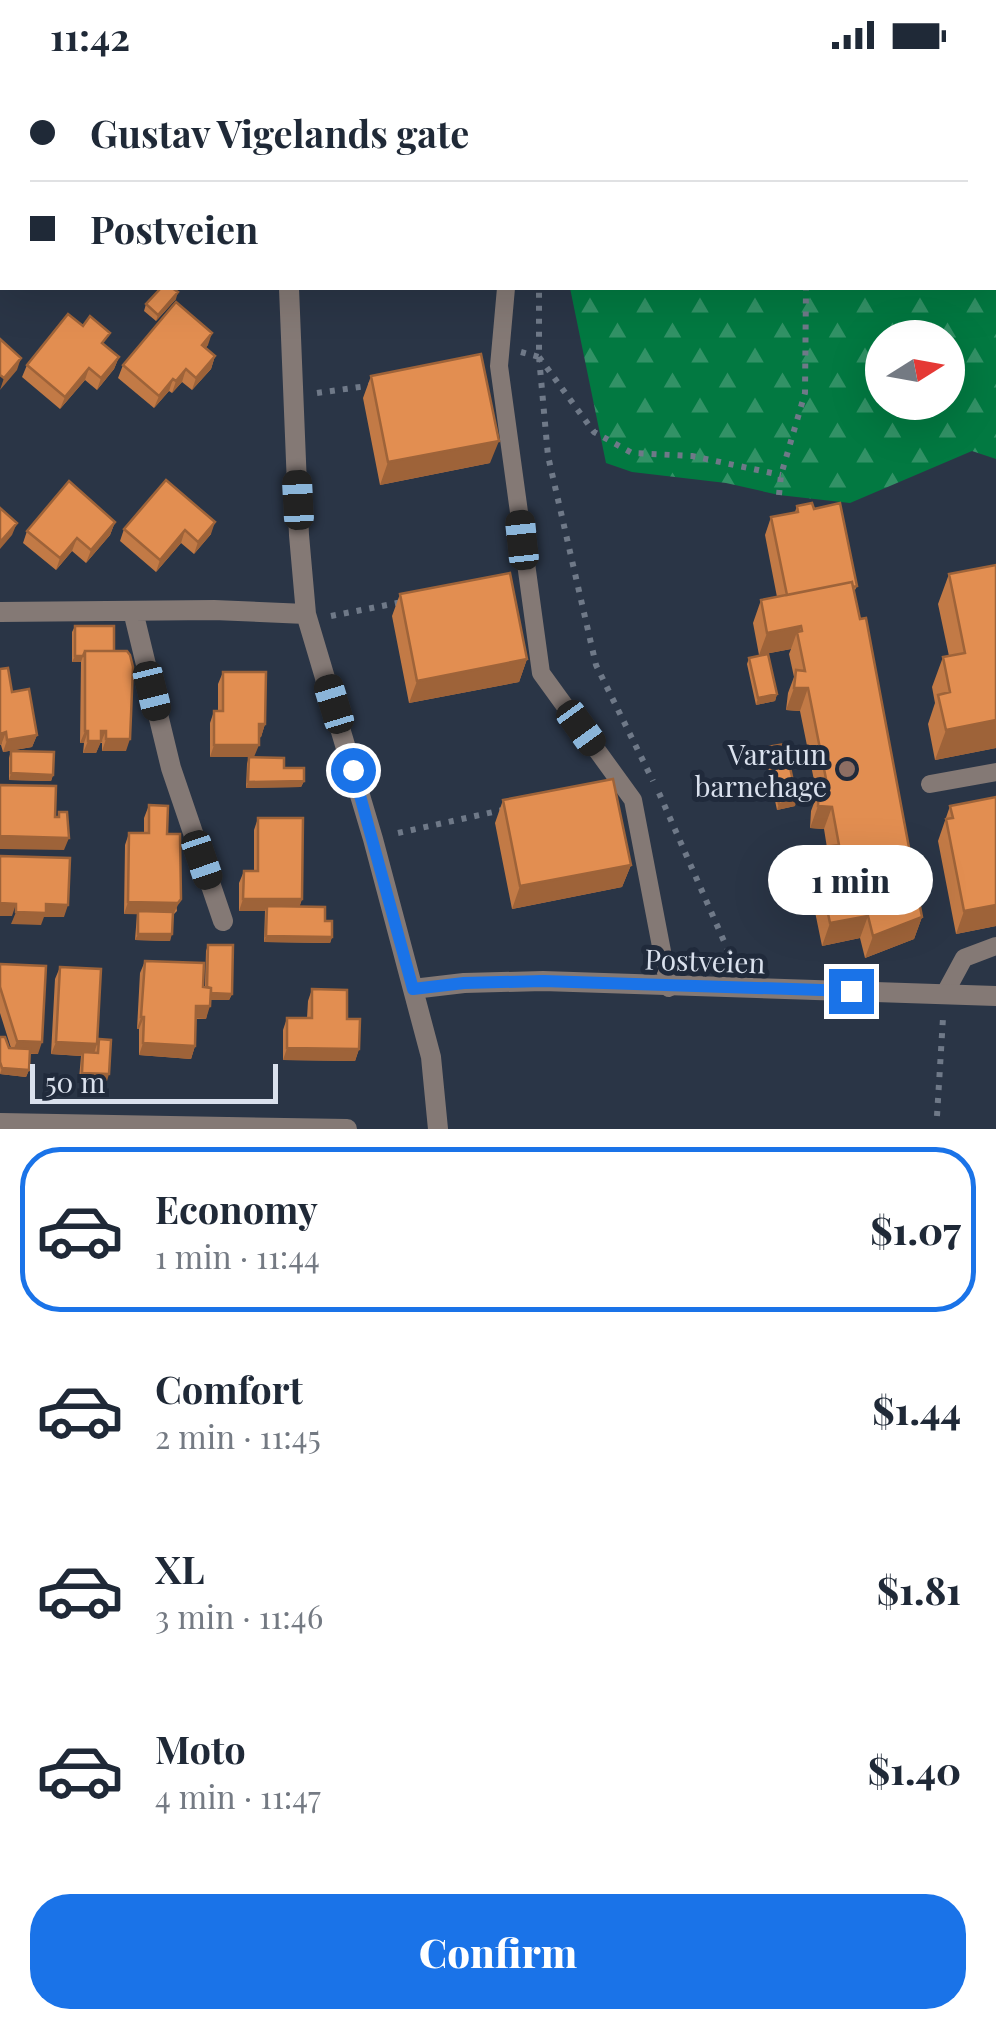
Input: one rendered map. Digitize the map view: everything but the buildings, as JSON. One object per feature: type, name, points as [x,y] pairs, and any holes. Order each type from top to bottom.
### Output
[{"type":"street","points":[[289,290],[306,614],[374,839],[431,1058],[438,1129]]},
{"type":"street","points":[[0,612],[306,614]]},
{"type":"street","points":[[133,612],[171,768],[223,920]]},
{"type":"street","name":"Postveien","points":[[413,989],[543,981],[996,996]]},
{"type":"street","points":[[0,1123],[347,1129]]},
{"type":"lane","points":[[506,290],[500,355],[526,578],[542,673],[633,800],[670,988]]},
{"type":"lane","points":[[930,784],[996,772]]},
{"type":"lane","points":[[944,995],[964,958],[996,946]]},
{"type":"path","points":[[538,290],[539,357],[548,456],[596,665],[677,829],[744,989]]},
{"type":"path","points":[[779,495],[781,475],[805,393],[806,290]]},
{"type":"path","points":[[500,355],[518,352],[539,357],[594,432],[632,453],[692,456],[781,475]]},
{"type":"path","points":[[292,397],[386,383]]},
{"type":"path","points":[[306,614],[327,616],[418,599]]},
{"type":"path","points":[[374,839],[526,805]]},
{"type":"path","points":[[937,1116],[944,995]]},
{"type":"green space","points":[[570,290],[996,290],[996,459],[972,451],[850,503],[632,472],[606,463]]},
{"type":"place","name":"Varatun barnehage","points":[[847,769]]},
{"type":"route","points":[[353,770],[413,989],[543,981],[851,991]]}]
